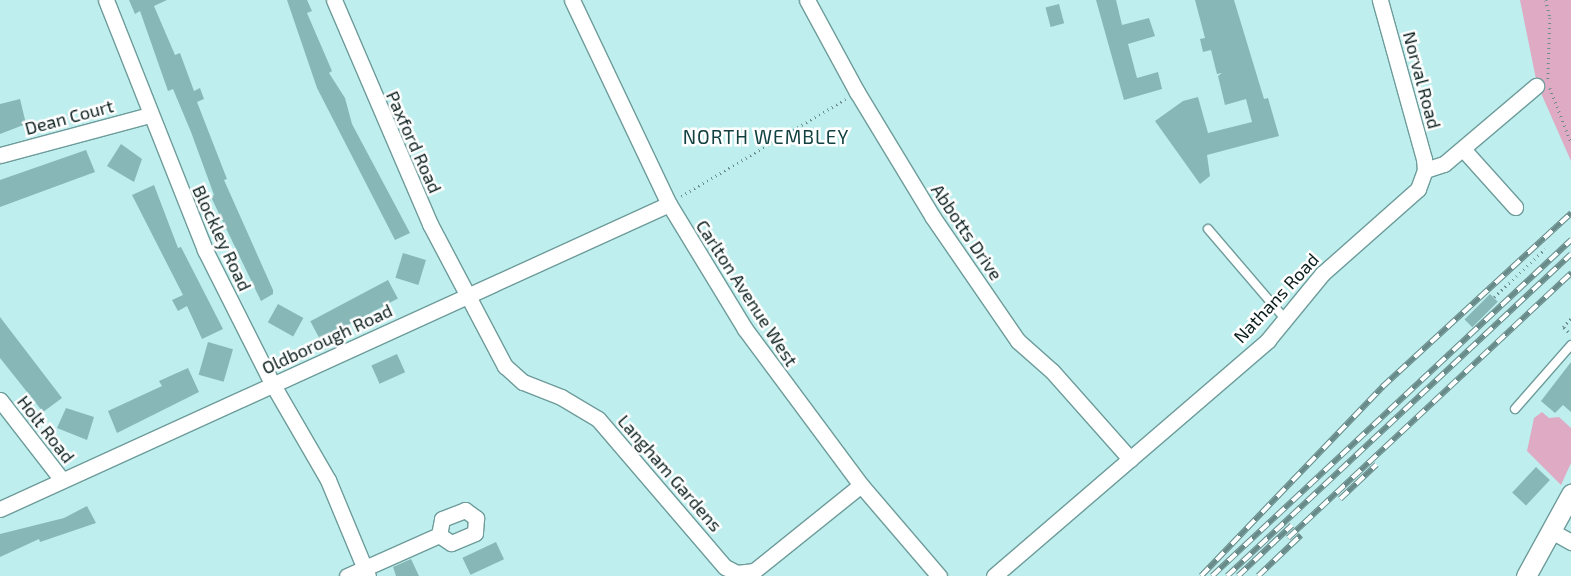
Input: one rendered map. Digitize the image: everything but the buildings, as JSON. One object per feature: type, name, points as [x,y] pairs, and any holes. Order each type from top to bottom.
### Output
[{"type":"street","name":"Blockley Road","points":[[106,0],[149,115],[205,250],[273,385],[328,480],[366,572]]},
{"type":"street","name":"Paxford Road","points":[[334,0],[390,139],[467,296]]},
{"type":"street","name":"Carlton Avenue West","points":[[572,0],[669,204],[744,329],[861,485],[939,576]]},
{"type":"street","name":"Abbotts Drive","points":[[807,0],[857,92],[932,216],[1018,340],[1052,371],[1130,459]]},
{"type":"street","name":"Norval Road","points":[[1380,0],[1425,170]]},
{"type":"street","points":[[1425,170],[1444,164],[1542,85]]},
{"type":"street","name":"Dean Court","points":[[0,156],[149,115]]},
{"type":"street","points":[[1463,149],[1515,207]]},
{"type":"street","name":"Nathans Road","points":[[994,576],[1268,340],[1322,274],[1418,189],[1425,170]]},
{"type":"street","name":"Oldborough Road","points":[[0,509],[669,204]]},
{"type":"street","name":"Langham Gardens","points":[[467,296],[506,366],[524,382],[561,397],[598,419],[725,567],[737,573],[754,571],[861,485]]},
{"type":"street","name":"Holt Road","points":[[0,400],[62,480]]},
{"type":"street","points":[[1526,576],[1553,532],[1571,494]]},
{"type":"street","points":[[1553,532],[1571,542]]},
{"type":"street","points":[[347,576],[366,572],[439,535]]},
{"type":"lane","points":[[1208,229],[1286,320]]},
{"type":"lane","points":[[1515,409],[1571,345]]},
{"type":"path","points":[[1546,0],[1550,18],[1542,85],[1571,142]]},
{"type":"path","points":[[669,204],[857,92]]},
{"type":"path","points":[[1494,297],[1544,249]]},
{"type":"path","points":[[1568,332],[1562,327],[1571,318]]},
{"type":"shaded area","points":[[1520,0],[1571,0],[1571,161],[1537,84]]},
{"type":"shaded area","points":[[1542,412],[1549,418],[1559,417],[1571,428],[1571,463],[1561,485],[1527,451],[1534,418]]},
{"type":"railway","points":[[1201,576],[1382,387],[1571,213]]},
{"type":"railway","points":[[1212,576],[1571,240]]},
{"type":"railway","points":[[1227,576],[1571,254]]},
{"type":"railway","points":[[1288,538],[1571,273]]},
{"type":"railway","points":[[1340,499],[1376,465]]},
{"type":"railway","points":[[1238,576],[1292,525]]},
{"type":"railway","points":[[1258,576],[1301,535]]},
{"type":"district","name":"NORTH WEMBLEY","points":[[766,137]]}]
